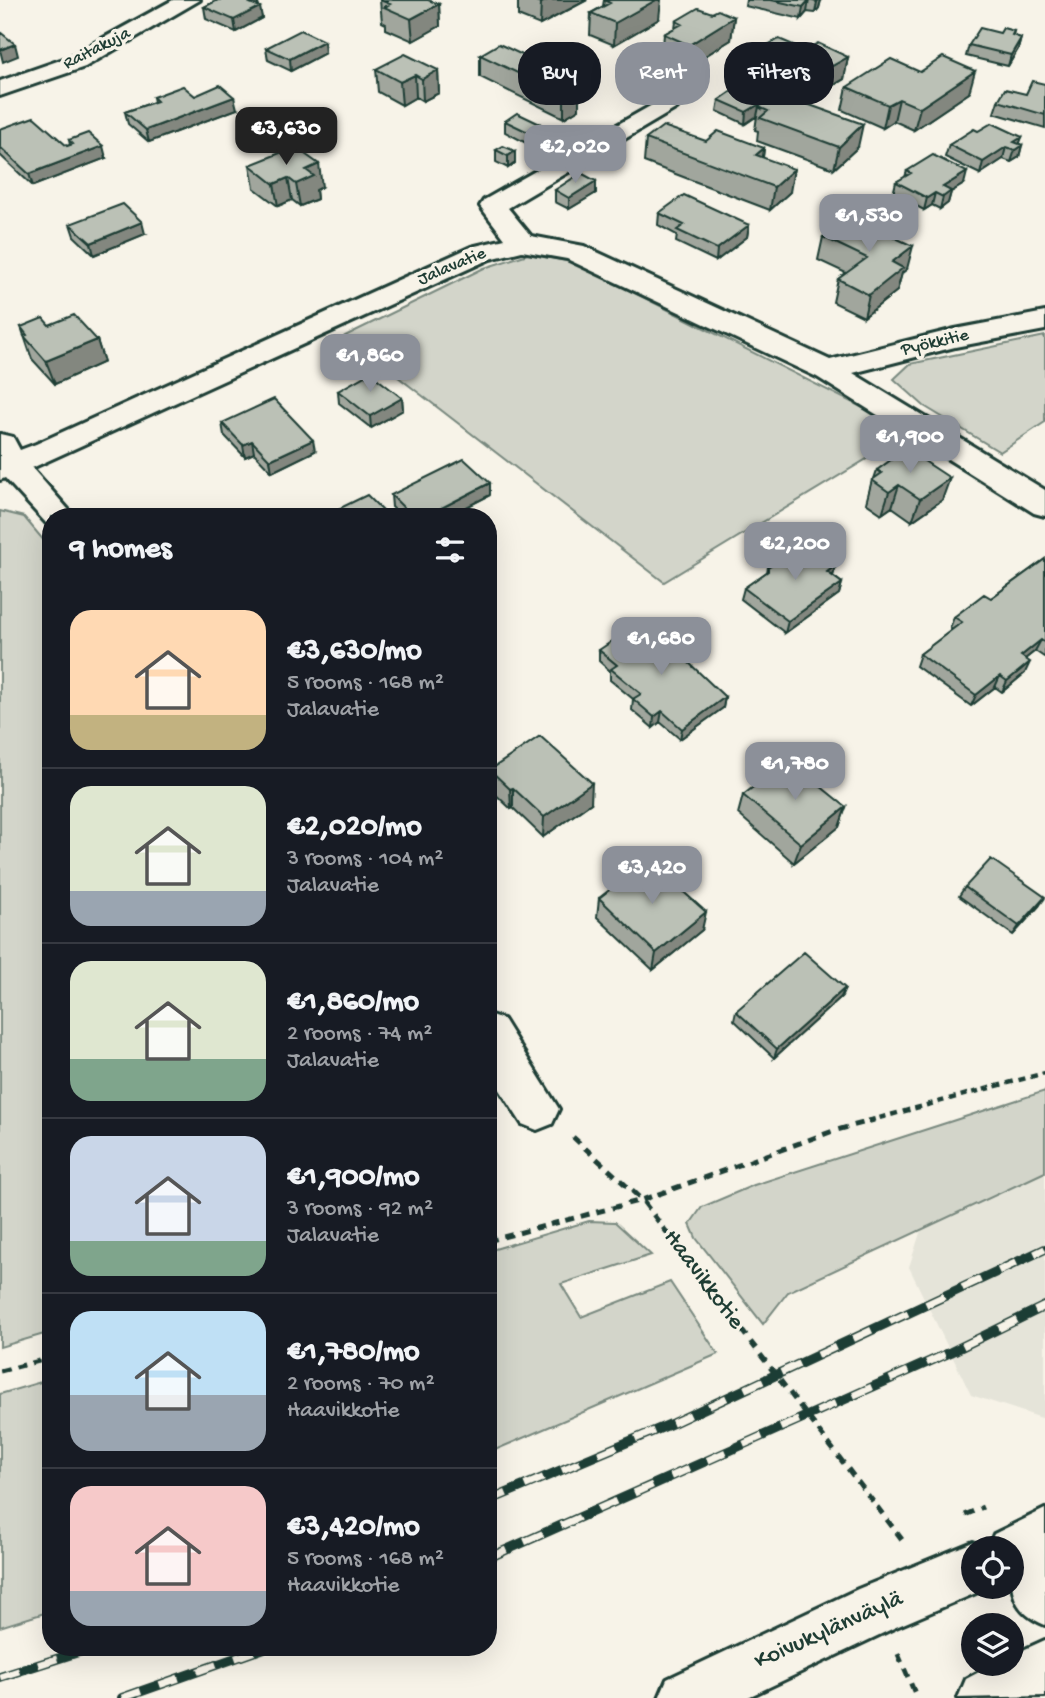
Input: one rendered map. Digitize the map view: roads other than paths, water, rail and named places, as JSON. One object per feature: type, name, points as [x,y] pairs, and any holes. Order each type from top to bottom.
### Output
[{"type":"street","name":"Raitakuja","points":[[0,89],[78,62],[189,0]]},
{"type":"street","points":[[522,243],[493,206],[665,105]]},
{"type":"street","name":"Jalavatie","points":[[3,458],[47,451],[481,253],[522,243],[574,252],[827,370],[1045,505]]},
{"type":"street","name":"Pyökkitie","points":[[827,370],[955,338],[1045,321]]},
{"type":"street","points":[[3,458],[50,508]]},
{"type":"street","points":[[497,1047],[537,1110]]},
{"type":"street","points":[[1024,1569],[1045,1600]]},
{"type":"street","name":"Koivukylänväylä","points":[[686,1698],[877,1608],[961,1573]]},
{"type":"street","points":[[985,1698],[1045,1667]]},
{"type":"railway","points":[[497,1497],[673,1423],[1045,1249]]},
{"type":"railway","points":[[497,1554],[951,1352],[1045,1306]]},
{"type":"railway","points":[[0,1677],[66,1656]]},
{"type":"railway","points":[[122,1698],[241,1656]]}]
